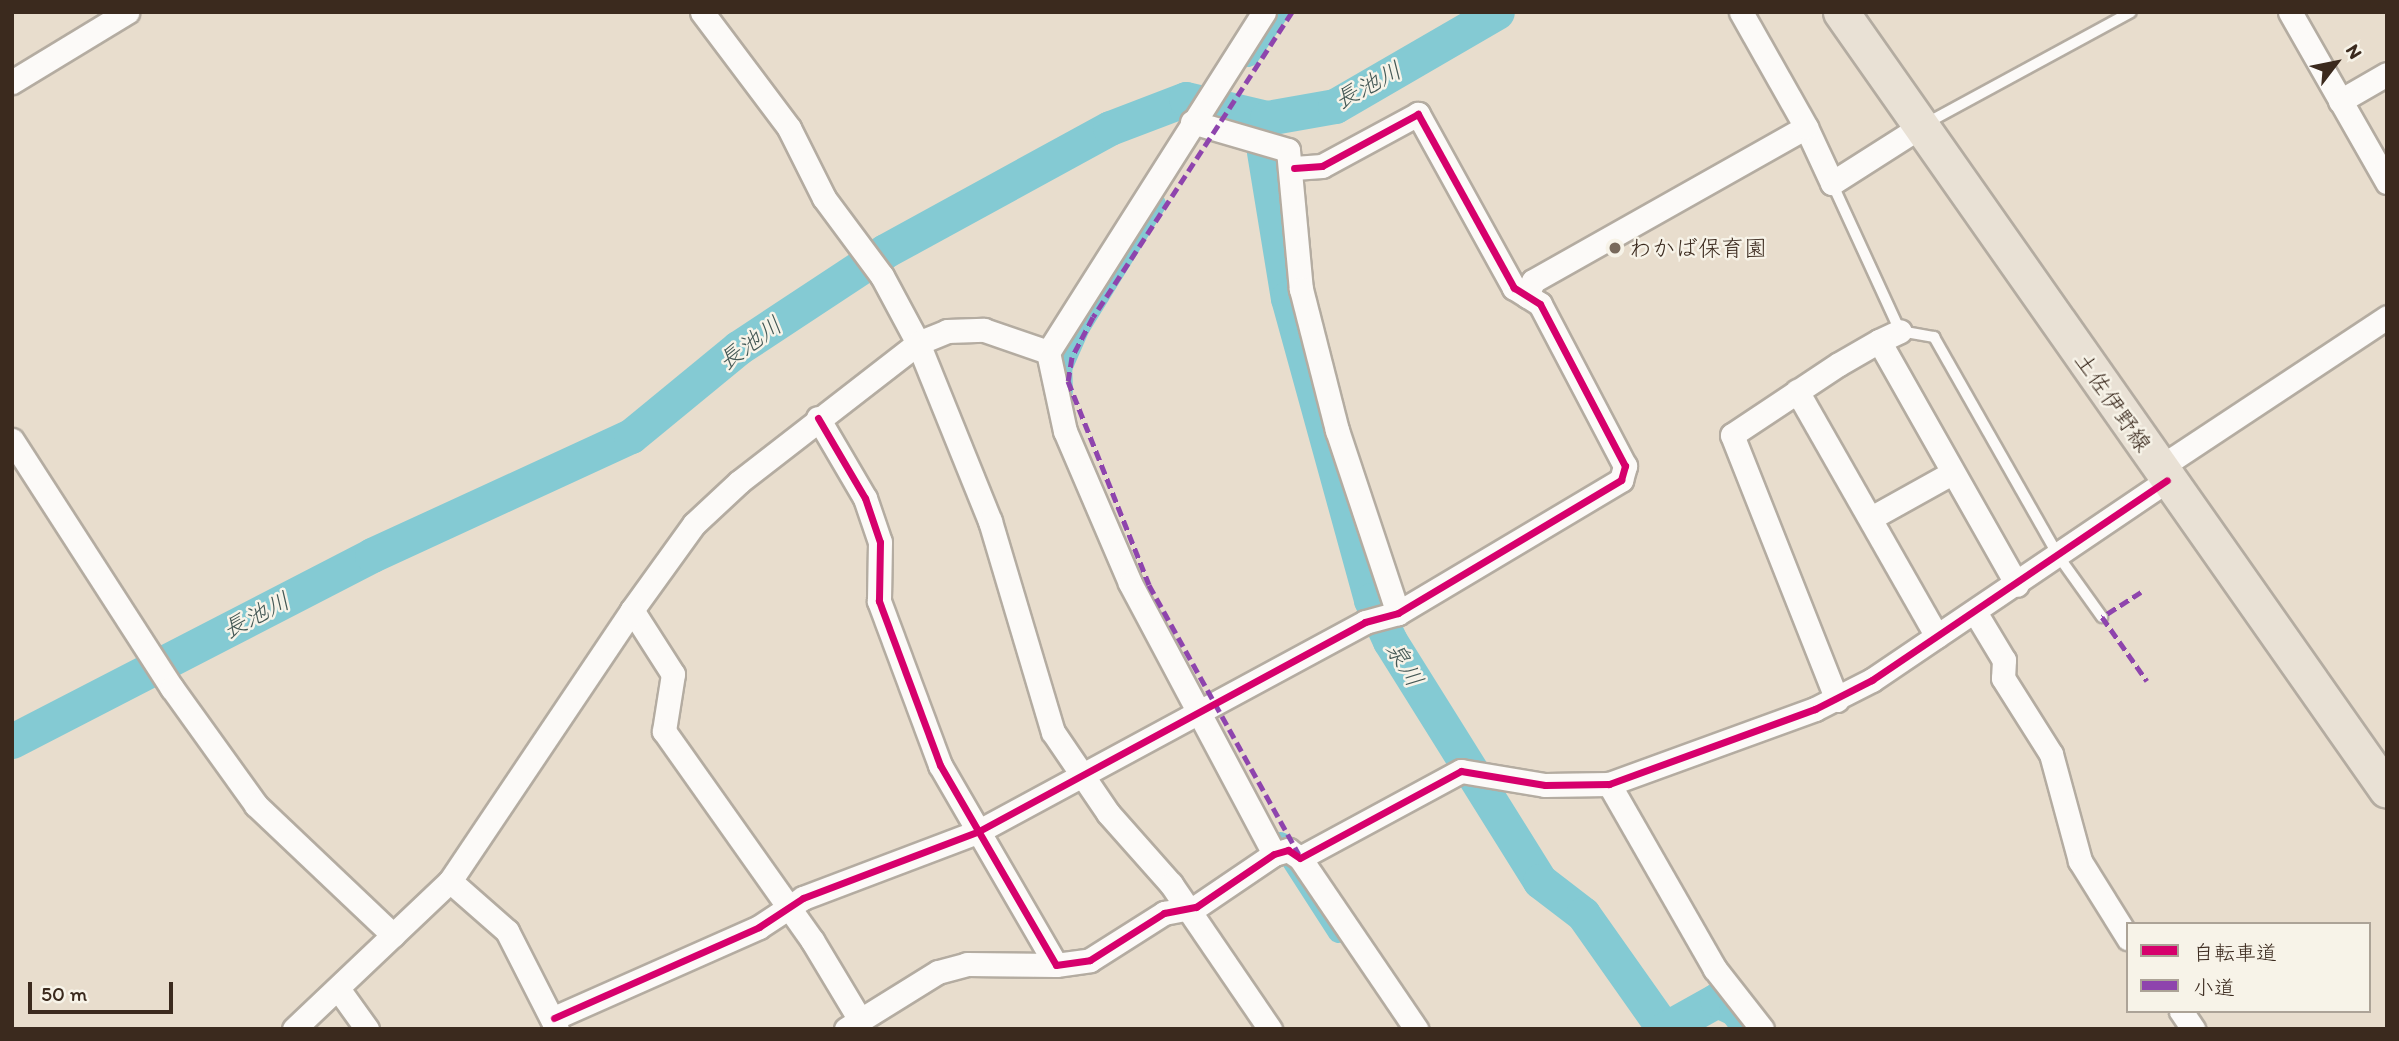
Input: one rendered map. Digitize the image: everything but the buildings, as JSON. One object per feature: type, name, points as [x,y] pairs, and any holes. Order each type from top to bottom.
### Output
[{"type":"main road","name":"土佐伊野線","points":[[1841,12],[2387,790]]},
{"type":"street","points":[[12,82],[127,12]]},
{"type":"street","points":[[702,12],[789,128],[824,198],[858,240],[882,276],[918,343],[990,521],[1041,706],[1077,773],[1171,884],[1184,909],[1270,1029]]},
{"type":"street","points":[[1264,12],[1217,81],[1048,352],[1065,431],[1130,583],[1285,853],[1416,1029]]},
{"type":"street","points":[[1741,12],[1806,127],[1832,183],[1920,127]]},
{"type":"street","points":[[2290,12],[2387,182]]},
{"type":"street","points":[[2340,101],[2387,74]]},
{"type":"street","points":[[450,881],[507,931],[555,1023],[789,907],[979,831],[1077,773],[1385,618],[1621,480],[1625,466],[1540,304],[1514,288],[1418,114],[1322,166],[1294,168]]},
{"type":"street","points":[[1194,118],[1278,144],[1294,168],[1301,289],[1385,618]]},
{"type":"street","points":[[1527,296],[1533,281],[1806,127]]},
{"type":"street","points":[[632,610],[673,674],[664,731],[789,907],[853,1024],[938,972],[967,964],[1056,965],[1090,960],[1164,913],[1184,909],[1285,853],[1470,771],[1545,785],[1609,784],[1837,700],[2059,557],[2163,474],[2387,317]]},
{"type":"street","points":[[293,1029],[339,990],[450,881],[632,610],[694,524],[818,418],[918,343],[947,331],[984,330],[1048,352]]},
{"type":"street","points":[[1837,700],[1732,435],[1797,391],[1900,331]]},
{"type":"street","points":[[1879,341],[2017,585]]},
{"type":"street","points":[[1797,391],[1937,636]]},
{"type":"street","points":[[818,418],[865,498],[880,542],[880,601],[940,765],[1056,965]]},
{"type":"street","points":[[12,440],[172,688],[256,805],[393,935]]},
{"type":"street","points":[[1871,518],[1952,473]]},
{"type":"street","points":[[1975,612],[2004,660],[2003,678],[2051,754],[2080,861],[2126,935]]},
{"type":"street","points":[[1609,784],[1715,969],[1762,1029]]},
{"type":"street","points":[[339,990],[367,1029]]},
{"type":"street","points":[[2182,1013],[2193,1029]]},
{"type":"lane","points":[[1920,127],[2131,12]]},
{"type":"lane","points":[[1832,183],[1900,331],[1934,337],[2059,557],[2102,617]]},
{"type":"waterway","points":[[1248,56],[1278,12]]},
{"type":"waterway","name":"長池川","points":[[12,741],[372,555],[631,436],[738,348],[885,251],[1110,128],[1186,99],[1267,118],[1335,106],[1497,12]]},
{"type":"waterway","name":"泉川","points":[[1264,152],[1288,298],[1371,600],[1390,641],[1540,881],[1583,914],[1664,1029]]},
{"type":"waterway","points":[[1062,391],[1061,368],[1079,327],[1155,204]]},
{"type":"waterway","points":[[1280,842],[1338,932]]},
{"type":"waterway","name":"泉川","points":[[1665,1029],[1717,1000],[1736,1009],[1751,1029]]},
{"type":"marked path","points":[[1292,12],[1093,317],[1072,357],[1068,381],[1149,585],[1299,854]]},
{"type":"marked path","points":[[2141,592],[2102,617],[2147,681]]},
{"type":"cycle path","points":[[554,1018],[759,927],[803,898],[979,831],[1365,622],[1398,613],[1621,480],[1625,466],[1540,304],[1514,288],[1418,114],[1322,166],[1294,168]]},
{"type":"cycle path","points":[[818,418],[865,498],[880,542],[879,601],[940,765],[1056,965],[1090,960],[1164,913],[1196,907],[1274,854],[1288,850],[1300,858],[1461,771],[1545,785],[1609,784],[1815,709],[1872,680],[2167,480]]},
{"type":"place","name":"わかば保育園","points":[[1615,248]]}]
